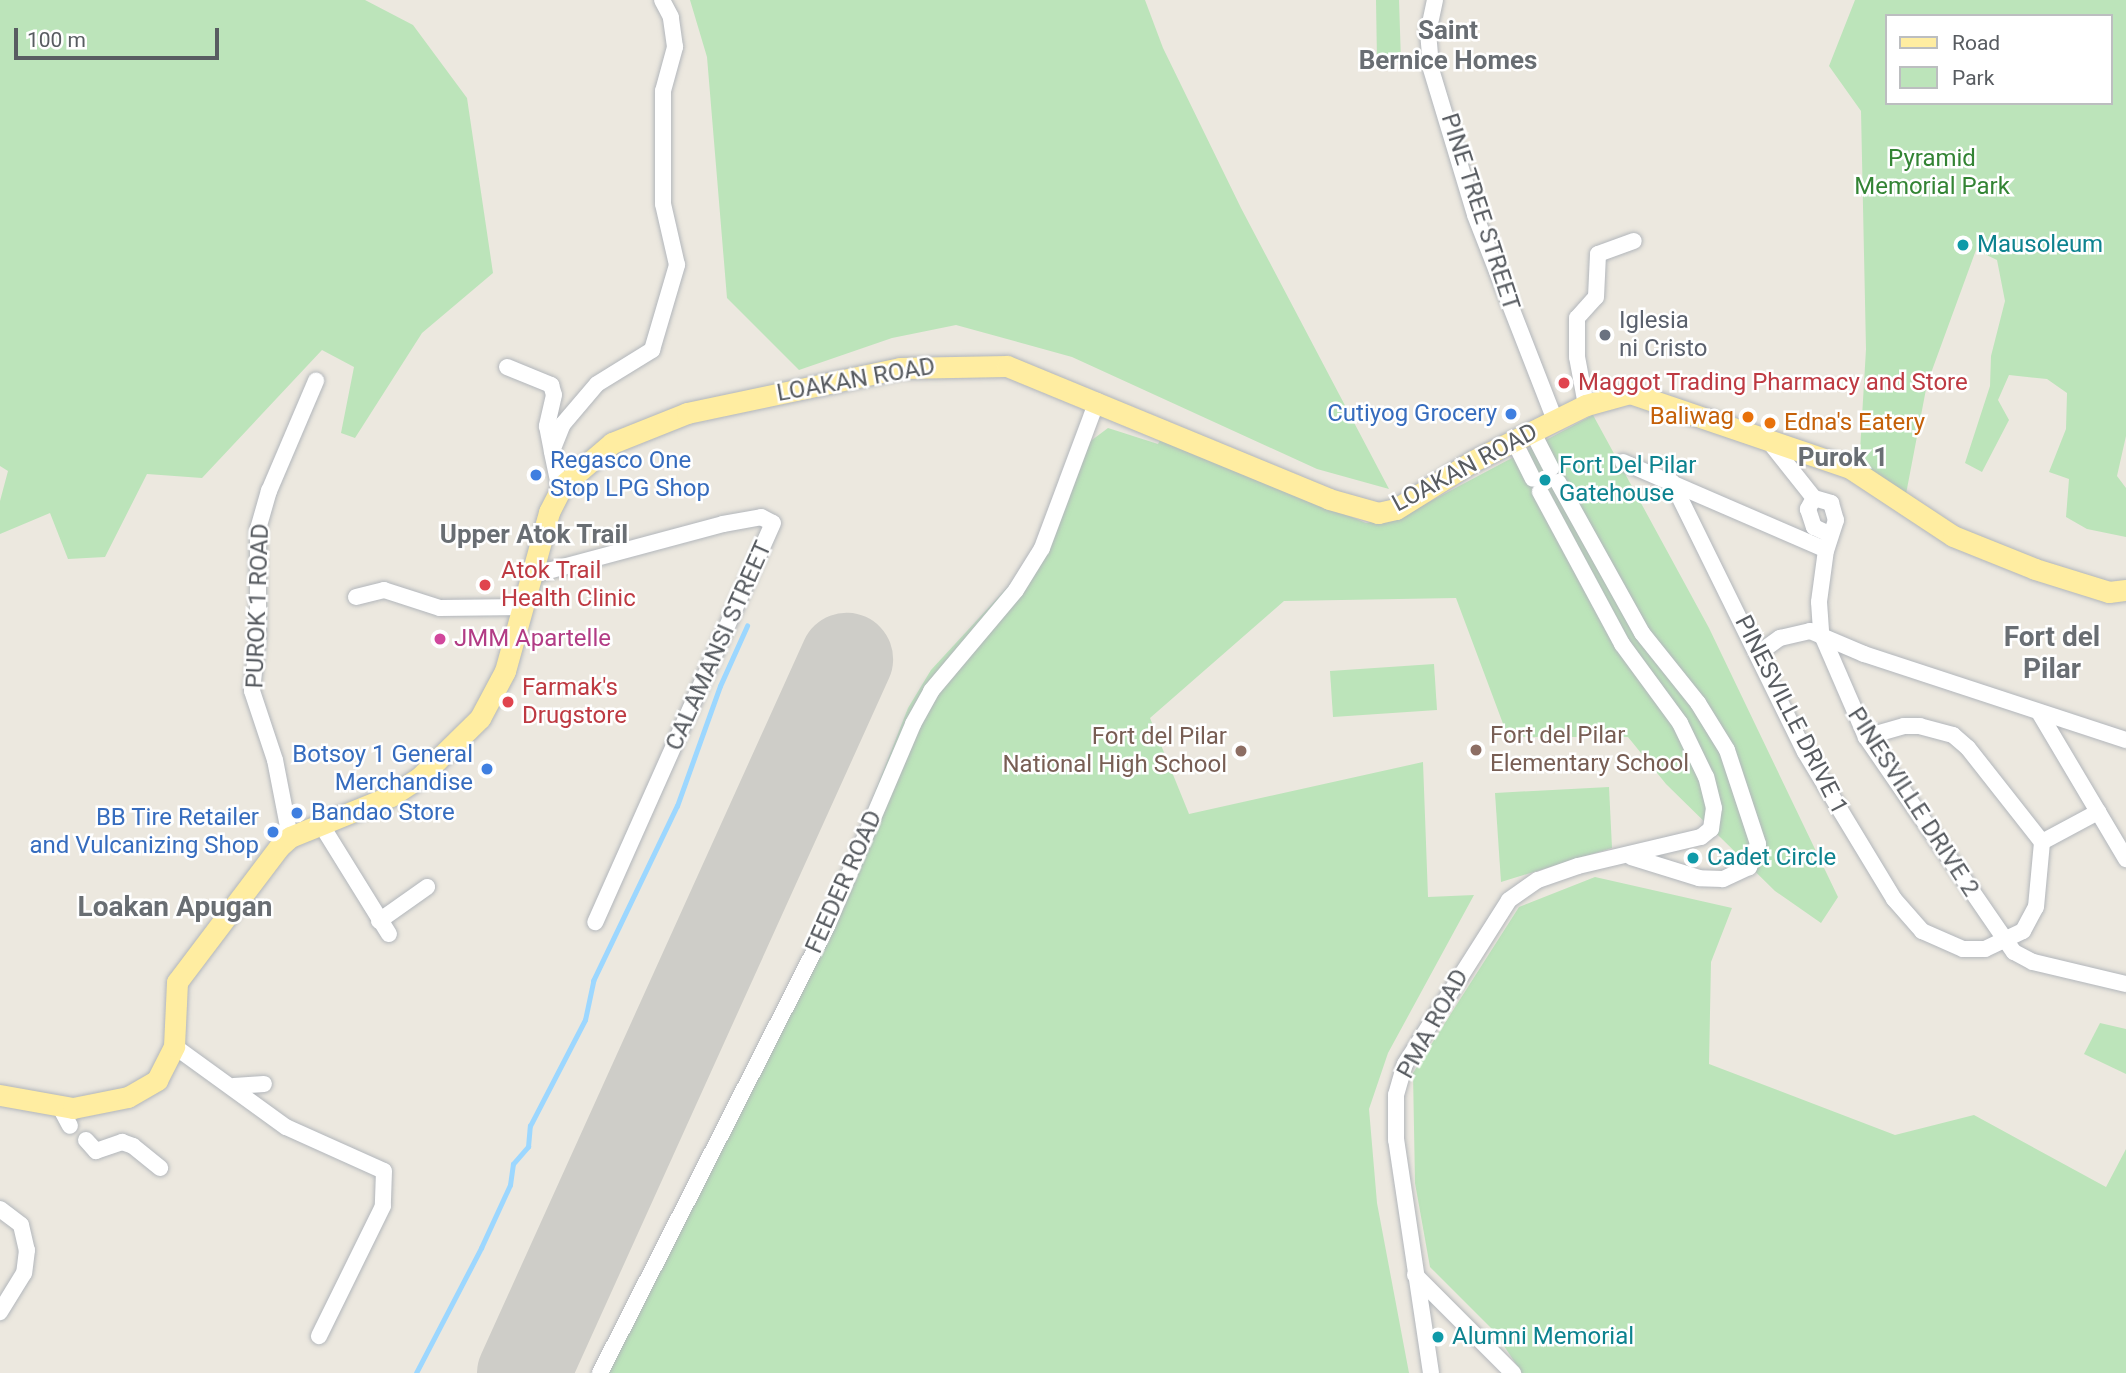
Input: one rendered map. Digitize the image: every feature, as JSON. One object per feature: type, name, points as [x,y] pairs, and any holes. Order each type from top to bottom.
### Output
[{"type":"main road","name":"LOAKAN ROAD","points":[[560,490],[612,443],[657,422],[900,368],[1007,366],[1365,512],[1396,509],[1555,420],[1586,405],[1630,393],[1850,468],[1954,536],[2035,569],[2109,592],[2126,590]]},
{"type":"main road","points":[[0,1095],[65,1118],[140,1091],[167,1067],[174,1046],[174,1001],[182,974],[290,837],[391,796],[464,737],[505,671],[560,490]]},
{"type":"street","points":[[552,451],[579,400],[652,350],[677,265],[663,204],[663,91],[675,47],[671,17],[662,0]]},
{"type":"street","name":"PINE TREE STREET","points":[[1435,0],[1428,32],[1431,69],[1475,215],[1555,420]]},
{"type":"street","points":[[1586,405],[1577,357],[1577,318],[1596,297],[1598,254],[1634,241]]},
{"type":"street","points":[[507,367],[551,384],[555,395],[547,426],[560,490]]},
{"type":"street","name":"PUROK 1 ROAD","points":[[290,837],[275,760],[252,691],[258,635],[258,529],[266,499],[316,381]]},
{"type":"street","name":"FEEDER ROAD","points":[[600,1373],[827,926],[913,724],[931,691],[1016,590],[1042,548],[1097,401]]},
{"type":"street","name":"PMA ROAD","points":[[1523,436],[1554,475],[1642,633],[1698,703],[1727,750],[1758,845],[1749,867],[1723,879],[1699,878],[1632,857]]},
{"type":"street","name":"PMA ROAD","points":[[1431,1373],[1396,1140],[1396,1095],[1405,1064],[1509,900],[1538,880],[1578,866],[1632,857],[1701,837],[1711,829],[1714,808],[1706,777],[1680,723],[1622,644],[1563,540],[1536,485],[1523,436]]},
{"type":"street","points":[[1765,437],[1814,498],[1808,509],[1814,527],[1827,542]]},
{"type":"street","points":[[1623,462],[1827,542]]},
{"type":"street","name":"PINESVILLE DRIVE 1","points":[[1672,482],[1759,653],[1805,752],[1894,899],[1922,931],[1942,943],[1985,948],[2004,941]]},
{"type":"street","name":"CALAMANSI STREET","points":[[533,575],[723,524],[761,517],[774,523],[595,922]]},
{"type":"street","points":[[1563,540],[1582,529]]},
{"type":"street","name":"PINESVILLE DRIVE 2","points":[[1827,542],[1819,602],[1822,633],[1866,737],[2004,941]]},
{"type":"street","points":[[356,597],[384,590],[440,608],[524,607]]},
{"type":"street","points":[[1759,653],[1794,632],[1822,633],[1864,654],[2040,714],[2126,740]]},
{"type":"street","points":[[2040,714],[2126,859]]},
{"type":"street","points":[[1866,737],[1904,726],[1952,734],[2042,842],[2031,922],[2004,941],[2033,962],[2126,984]]},
{"type":"street","points":[[2042,842],[2098,812]]},
{"type":"street","points":[[322,826],[384,927],[427,887]]},
{"type":"street","points":[[174,1046],[234,1086],[286,1128],[384,1171],[383,1206],[319,1336]]},
{"type":"street","points":[[234,1086],[264,1084]]},
{"type":"street","points":[[86,1140],[96,1151],[122,1142],[133,1146],[160,1168]]},
{"type":"street","points":[[0,1209],[22,1225],[27,1250],[15,1293],[0,1312]]},
{"type":"street","points":[[1415,1275],[1513,1373]]},
{"type":"green space","points":[[0,0],[365,0],[413,25],[467,98],[493,273],[422,333],[355,438],[341,433],[354,367],[322,350],[202,478],[147,474],[105,557],[68,559],[50,513],[0,534],[0,501],[8,471],[0,466]]},
{"type":"green space","points":[[690,0],[1145,0],[1163,48],[1241,208],[1389,489],[1317,469],[1072,357],[956,325],[892,338],[799,370],[727,298],[707,57]]},
{"type":"green space","points":[[1376,0],[1399,0],[1401,62],[1377,61]]},
{"type":"green space","name":"Pyramid Memorial Park","points":[[1855,0],[2126,0],[2126,436],[2117,476],[2126,488],[2126,537],[2087,529],[2066,517],[2069,479],[2049,472],[2066,429],[2067,393],[2047,379],[2009,375],[1998,400],[2009,420],[1982,472],[1965,463],[1990,386],[1991,356],[2005,301],[1997,260],[1976,250],[1927,384],[1906,494],[1859,468],[1866,349],[1861,111],[1829,66]]},
{"type":"green space","points":[[1593,415],[1709,628],[1838,897],[1821,923],[1775,891],[1666,784],[1628,737],[1508,737],[1456,598],[1284,601],[1150,718],[1189,814],[1423,762],[1428,897],[1474,895],[1388,1053],[1369,1109],[1377,1203],[1409,1373],[592,1373],[826,917],[908,708],[931,670],[1015,579],[1043,531],[1076,452],[1108,428],[1158,444],[1161,438],[1366,523],[1399,518]]},
{"type":"green space","points":[[1434,664],[1437,710],[1333,717],[1330,671]]},
{"type":"green space","points":[[1609,787],[1612,848],[1501,882],[1495,793]]},
{"type":"green space","points":[[1595,877],[1732,908],[1711,962],[1709,1064],[1895,1135],[1974,1115],[2106,1187],[2126,1149],[2126,1373],[1522,1373],[1494,1331],[1430,1267],[1415,1183],[1413,1073],[1519,907]]},
{"type":"green space","points":[[2100,1023],[2126,1029],[2126,1074],[2084,1054]]},
{"type":"waterway","points":[[416,1373],[481,1248],[510,1185],[513,1164],[528,1147],[530,1126],[585,1020],[593,981],[677,806],[720,686],[747,626]]},
{"type":"runway","points":[[523,1373],[846,659]]},
{"type":"place","name":"Mausoleum","points":[[1963,245]]},
{"type":"place","name":"Iglesia ni Cristo","points":[[1605,335]]},
{"type":"place","name":"Maggot Trading Pharmacy and Store","points":[[1564,383]]},
{"type":"place","name":"Cutiyog Grocery","points":[[1511,414]]},
{"type":"place","name":"Baliwag","points":[[1748,417]]},
{"type":"place","name":"Edna's Eatery","points":[[1770,423]]},
{"type":"place","name":"Regasco One Stop LPG Shop","points":[[536,475]]},
{"type":"place","name":"Fort Del Pilar Gatehouse","points":[[1545,480]]},
{"type":"place","name":"Atok Trail Health Clinic","points":[[485,585]]},
{"type":"place","name":"JMM Apartelle","points":[[440,639]]},
{"type":"place","name":"Farmak's Drugstore","points":[[508,702]]},
{"type":"place","name":"Fort del Pilar Elementary School","points":[[1476,750]]},
{"type":"place","name":"Fort del Pilar National High School","points":[[1241,751]]},
{"type":"place","name":"Botsoy 1 General Merchandise","points":[[487,769]]},
{"type":"place","name":"Bandao Store","points":[[297,813]]},
{"type":"place","name":"BB Tire Retailer and Vulcanizing Shop","points":[[273,832]]},
{"type":"place","name":"Cadet Circle","points":[[1693,858]]},
{"type":"place","name":"Alumni Memorial","points":[[1438,1337]]},
{"type":"district","name":"Saint Bernice Homes","points":[[1448,46]]},
{"type":"district","name":"Purok 1","points":[[1843,458]]},
{"type":"district","name":"Upper Atok Trail","points":[[534,535]]},
{"type":"district","name":"Fort del Pilar","points":[[2052,653]]},
{"type":"district","name":"Loakan Apugan","points":[[175,907]]}]
